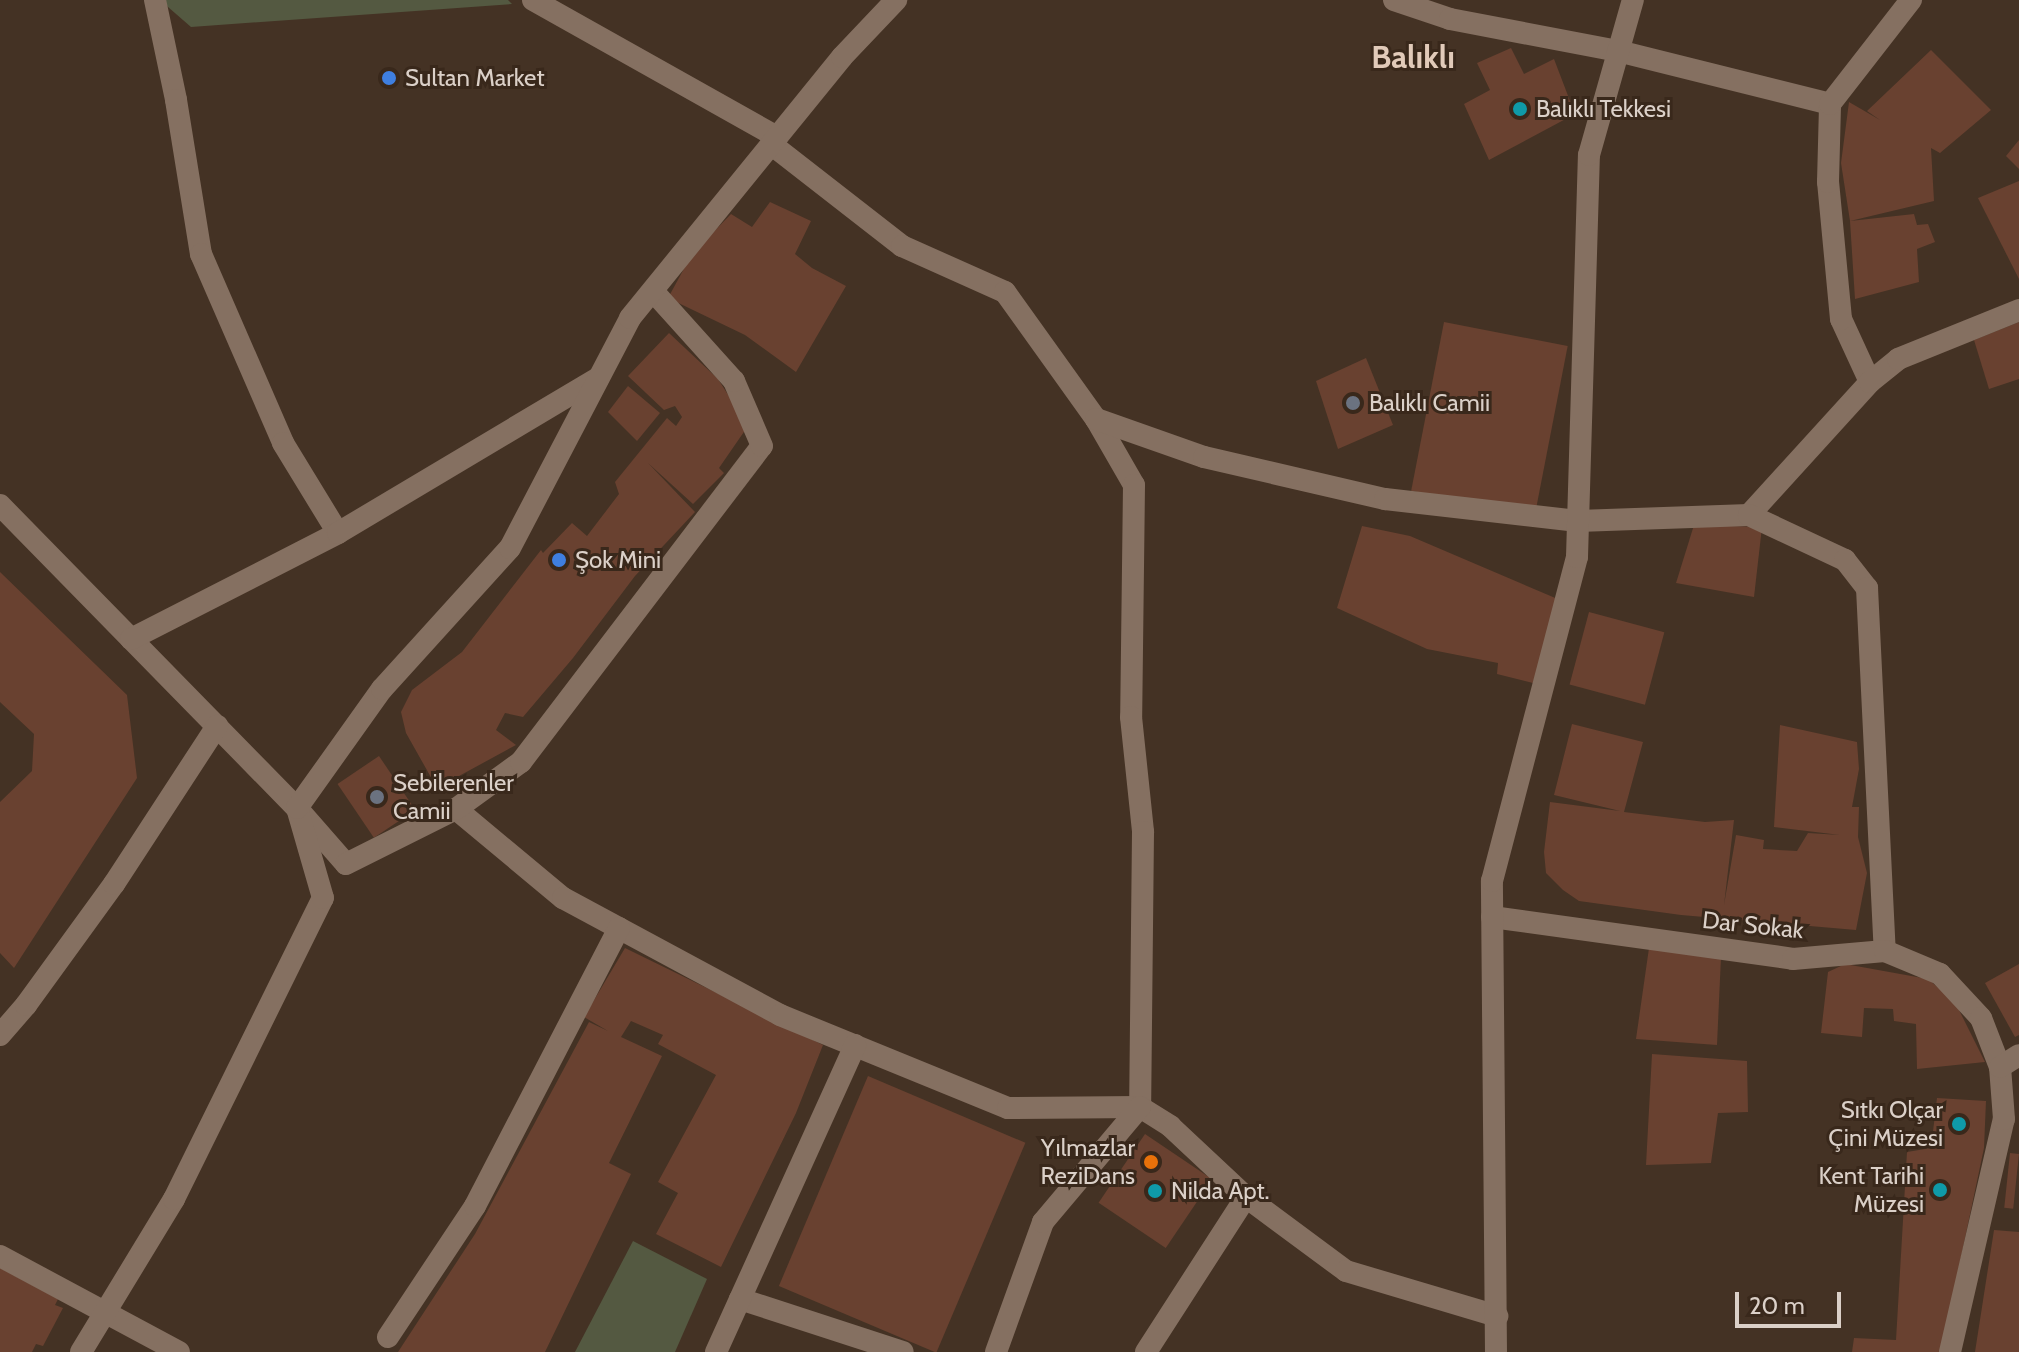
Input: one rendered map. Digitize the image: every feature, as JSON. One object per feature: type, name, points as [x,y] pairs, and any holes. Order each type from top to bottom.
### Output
[{"type":"street","points":[[155,0],[176,100],[201,254],[283,443],[338,533]]},
{"type":"street","points":[[533,0],[774,140],[902,246],[1005,292],[1096,419],[1134,485],[1131,717],[1143,832],[1140,1107],[1043,1222],[996,1352]]},
{"type":"street","points":[[297,808],[382,689],[510,548],[630,318],[842,57],[896,0]]},
{"type":"street","points":[[1394,0],[1450,19],[1618,51],[1830,104]]},
{"type":"street","points":[[1496,1352],[1492,881],[1577,557],[1589,155],[1633,0]]},
{"type":"street","points":[[1870,382],[1841,319],[1828,182],[1830,104],[1911,0]]},
{"type":"street","points":[[0,505],[297,808],[346,864],[456,809],[521,762],[762,446],[734,381],[653,291]]},
{"type":"street","points":[[1749,515],[1870,382],[1898,359],[2019,310]]},
{"type":"street","points":[[131,639],[338,533],[599,378]]},
{"type":"street","points":[[1096,419],[1204,457],[1385,499],[1578,521],[1749,515],[1845,560],[1867,588],[1885,951]]},
{"type":"street","points":[[0,1035],[26,1005],[114,884],[217,726]]},
{"type":"street","points":[[81,1352],[174,1199],[323,898],[297,808]]},
{"type":"street","points":[[456,809],[563,898],[780,1015],[1008,1108],[1140,1107],[1170,1126],[1246,1197],[1346,1271],[1497,1316]]},
{"type":"street","name":"Dar Sokak","points":[[1492,917],[1793,959],[1885,951],[1940,974],[1981,1018],[2010,1061],[2004,1119],[1950,1352]]},
{"type":"street","points":[[388,1337],[475,1206],[619,928]]},
{"type":"street","points":[[716,1352],[855,1045]]},
{"type":"street","points":[[1146,1352],[1246,1197]]},
{"type":"street","points":[[0,1256],[179,1352]]},
{"type":"street","points":[[740,1299],[903,1352]]},
{"type":"green space","points":[[160,0],[508,0],[512,4],[191,27]]},
{"type":"green space","points":[[633,1241],[707,1279],[675,1352],[575,1352]]},
{"type":"building","name":"Balıklı Tekkesi","points":[[1511,48],[1524,74],[1554,59],[1575,114],[1489,160],[1464,104],[1490,90],[1477,63]]},
{"type":"building","points":[[1931,50],[1991,110],[1940,153],[1931,148],[1934,201],[1850,221],[1841,163],[1849,102],[1880,120],[1867,111]]},
{"type":"building","points":[[2019,140],[2019,169],[2006,156]]},
{"type":"building","points":[[2019,181],[2019,279],[1978,198]]},
{"type":"building","points":[[770,202],[811,221],[795,254],[812,268],[846,286],[796,372],[745,335],[668,298],[692,254],[731,214],[752,227]]},
{"type":"building","points":[[1914,214],[1917,225],[1928,224],[1935,242],[1917,249],[1919,282],[1855,299],[1850,221]]},
{"type":"building","points":[[1444,322],[1568,346],[1535,515],[1411,491]]},
{"type":"building","points":[[2019,322],[2019,379],[1989,389],[1974,340]]},
{"type":"building","points":[[669,333],[718,379],[748,426],[719,468],[724,473],[693,504],[648,463],[695,512],[635,576],[573,658],[523,717],[505,713],[496,730],[516,745],[437,788],[406,733],[401,712],[412,690],[462,652],[541,550],[543,553],[572,523],[587,536],[619,494],[615,482],[667,418],[676,426],[682,417],[675,406],[664,410],[628,376]]},
{"type":"building","name":"Balıklı Camii","points":[[1366,358],[1393,425],[1338,449],[1316,381]]},
{"type":"building","points":[[628,386],[660,413],[637,441],[608,412]]},
{"type":"building","points":[[1694,525],[1762,527],[1754,597],[1676,583]]},
{"type":"building","points":[[1362,526],[1410,536],[1560,600],[1533,683],[1497,674],[1498,663],[1427,649],[1337,608]]},
{"type":"building","points":[[0,572],[127,695],[137,778],[14,968],[0,953],[0,802],[32,771],[34,734],[0,702]]},
{"type":"building","points":[[1589,612],[1664,632],[1645,705],[1570,684]]},
{"type":"building","points":[[1572,724],[1643,742],[1624,812],[1705,822],[1734,820],[1724,905],[1736,835],[1764,840],[1763,849],[1797,851],[1808,833],[1840,835],[1774,827],[1780,725],[1857,742],[1859,769],[1852,807],[1859,807],[1858,837],[1867,873],[1856,930],[1681,915],[1579,901],[1563,890],[1546,873],[1544,852],[1550,802],[1620,811],[1554,795]]},
{"type":"building","name":"Sebilerenler Camii","points":[[379,756],[415,810],[374,838],[338,784]]},
{"type":"building","points":[[625,948],[823,1045],[796,1113],[721,1267],[656,1234],[678,1193],[658,1182],[716,1075],[658,1044],[663,1035],[631,1021],[621,1037],[662,1056],[609,1163],[631,1174],[545,1352],[398,1352],[475,1234],[589,1022],[608,1031],[584,1017]]},
{"type":"building","points":[[1649,948],[1721,957],[1717,1045],[1636,1039]]},
{"type":"building","points":[[1845,964],[1928,979],[1955,1002],[1985,1062],[1917,1069],[1916,1024],[1894,1021],[1893,1009],[1864,1008],[1862,1037],[1821,1033],[1828,972]]},
{"type":"building","points":[[2019,964],[2019,1035],[2015,1037],[1985,983]]},
{"type":"building","points":[[1652,1054],[1747,1061],[1748,1112],[1718,1113],[1711,1163],[1646,1165]]},
{"type":"building","points":[[868,1076],[1025,1143],[937,1352],[779,1286]]},
{"type":"building","points":[[1937,1098],[1986,1101],[1984,1148],[1941,1352],[1852,1352],[1854,1338],[1896,1340],[1907,1152],[1931,1148]]},
{"type":"building","name":"Nilda Apt.","points":[[1145,1134],[1212,1179],[1166,1248],[1099,1203]]},
{"type":"building","points":[[2010,1153],[2019,1154],[2013,1209],[2004,1208]]},
{"type":"building","points":[[1994,1230],[2019,1232],[2019,1352],[1975,1352]]},
{"type":"building","points":[[0,1268],[58,1299],[55,1305],[63,1308],[43,1346],[36,1344],[32,1352],[0,1352]]},
{"type":"place","name":"Sultan Market","points":[[389,78]]},
{"type":"place","name":"Balıklı Tekkesi","points":[[1520,109]]},
{"type":"place","name":"Balıklı Camii","points":[[1353,403]]},
{"type":"place","name":"Şok Mini","points":[[559,560]]},
{"type":"place","name":"Sebilerenler Camii","points":[[377,797]]},
{"type":"place","name":"Sıtkı Olçar Çini Müzesi","points":[[1959,1124]]},
{"type":"place","name":"Yılmazlar ReziDans","points":[[1151,1162]]},
{"type":"place","name":"Kent Tarihi Müzesi","points":[[1940,1190]]},
{"type":"place","name":"Nilda Apt.","points":[[1155,1191]]},
{"type":"district","name":"Balıklı","points":[[1413,57]]}]
